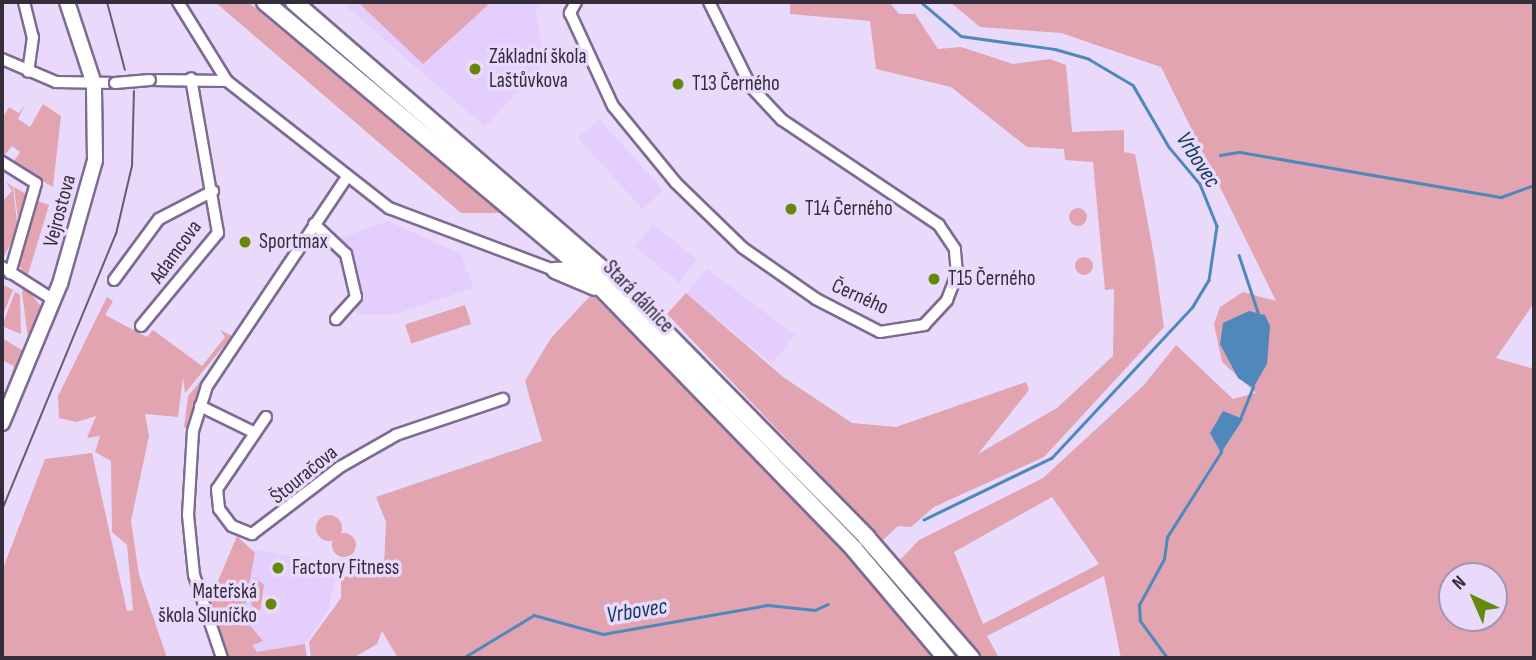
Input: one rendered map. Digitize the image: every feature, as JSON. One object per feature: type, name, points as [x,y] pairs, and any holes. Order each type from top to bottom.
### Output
[{"type":"main road","name":"Stará dálnice","points":[[265,2],[582,268],[595,288],[802,494],[946,658]]},
{"type":"main road","name":"Stará dálnice","points":[[294,2],[610,275],[867,538],[971,658]]},
{"type":"street","points":[[24,2],[33,37],[28,72]]},
{"type":"street","name":"Vejrostova","points":[[2,423],[54,300],[91,180],[94,84],[67,2]]},
{"type":"street","points":[[178,2],[228,81],[347,177],[421,223],[554,270],[595,288]]},
{"type":"street","name":"Černého","points":[[576,2],[570,13],[613,106],[676,183],[743,248],[816,299],[880,332],[923,325],[947,300],[957,274],[955,249],[945,233],[782,120],[751,87],[709,2]]},
{"type":"street","points":[[2,59],[28,72],[94,84],[191,78],[228,81]]},
{"type":"street","name":"Adamcova","points":[[141,326],[218,233],[213,191],[191,78]]},
{"type":"street","points":[[2,162],[36,183],[6,270],[54,300]]},
{"type":"street","points":[[222,658],[194,575],[188,516],[200,405],[314,224],[347,177]]},
{"type":"street","name":"Adamcova","points":[[114,280],[159,219],[213,191]]},
{"type":"street","points":[[314,224],[346,254],[356,297],[336,319]]},
{"type":"street","points":[[554,270],[582,268],[610,275]]},
{"type":"street","name":"Štouračova","points":[[266,416],[217,489],[219,509],[228,521],[252,534],[340,467],[396,435],[503,399]]},
{"type":"street","points":[[200,405],[255,433]]},
{"type":"shaded area","points":[[215,2],[248,2],[500,213],[461,213]]},
{"type":"shaded area","name":"Základní škola Laštůvkova","points":[[341,2],[544,2],[536,9],[544,63],[485,127]]},
{"type":"shaded area","points":[[358,2],[485,2],[488,5],[423,64]]},
{"type":"shaded area","points":[[790,2],[889,2],[899,14],[915,14],[938,49],[961,47],[1013,64],[1050,59],[1066,65],[1072,132],[1124,130],[1124,152],[1135,154],[1154,256],[1164,327],[1044,457],[934,507],[911,527],[898,526],[883,540],[667,314],[686,293],[783,377],[852,423],[896,427],[1026,382],[1029,390],[978,454],[1057,408],[1113,356],[1114,289],[1105,290],[1093,162],[1065,160],[1064,149],[1027,147],[951,87],[876,69],[870,21],[790,14]]},
{"type":"shaded area","points":[[950,2],[1534,2],[1534,303],[1496,358],[1534,369],[1534,658],[1121,658],[1104,576],[987,636],[999,658],[984,658],[900,560],[919,540],[1043,478],[1144,385],[1176,345],[1233,399],[1256,393],[1222,362],[1214,324],[1220,307],[1243,292],[1276,301],[1161,67],[1061,33],[980,27]],"holes":[[[1052,497],[1099,564],[983,624],[954,552]]]},
{"type":"shaded area","points":[[43,104],[61,116],[53,187],[12,164],[20,152],[12,146],[2,158],[2,119],[9,107],[19,113],[25,105],[18,119],[30,127]]},
{"type":"shaded area","points":[[599,119],[663,190],[642,209],[578,138]]},
{"type":"shaded area","points":[[6,182],[13,187],[18,230],[2,260],[2,202],[12,191]]},
{"type":"shaded area","points":[[14,187],[28,195],[19,228]]},
{"type":"shaded area","points":[[35,200],[49,205],[27,278],[17,262]]},
{"type":"shaded area","points":[[1074,208],[1082,208],[1087,217],[1085,224],[1074,226],[1069,221],[1069,213]]},
{"type":"shaded area","points":[[388,221],[461,254],[473,288],[392,315],[357,314],[336,255],[341,238]]},
{"type":"shaded area","points":[[653,224],[697,260],[679,282],[635,247]]},
{"type":"shaded area","points":[[1084,257],[1090,260],[1093,266],[1090,272],[1084,275],[1078,272],[1075,266],[1078,260]]},
{"type":"shaded area","points":[[707,269],[795,335],[772,364],[686,293]]},
{"type":"shaded area","points":[[2,284],[13,290],[2,317]]},
{"type":"shaded area","points":[[25,287],[41,306],[28,339],[22,292]]},
{"type":"shaded area","points":[[15,292],[20,295],[21,334],[2,326]]},
{"type":"shaded area","points":[[592,294],[849,554],[937,658],[398,658],[382,631],[377,644],[353,658],[311,658],[309,642],[341,598],[341,578],[384,565],[386,522],[376,497],[542,441],[525,381],[551,338]]},
{"type":"shaded area","points":[[107,297],[113,301],[105,315],[147,337],[153,330],[202,366],[225,337],[220,330],[232,336],[185,393],[183,377],[178,417],[145,414],[149,436],[131,521],[139,575],[167,658],[2,658],[2,571],[45,459],[92,453],[127,611],[133,610],[127,545],[112,532],[111,461],[95,452],[100,436],[87,438],[96,416],[77,422],[59,418],[58,396]]},
{"type":"shaded area","points":[[465,305],[471,324],[411,343],[405,324]]},
{"type":"shaded area","points":[[658,337],[796,469],[963,658],[956,658],[829,513]]},
{"type":"shaded area","points":[[2,338],[25,352],[2,403],[14,366],[2,360]]},
{"type":"shaded area","points":[[231,345],[189,428],[184,427],[188,396]]},
{"type":"shaded area","points":[[329,515],[338,519],[342,528],[338,537],[329,541],[320,537],[316,528],[320,519]]},
{"type":"shaded area","points":[[344,533],[352,537],[356,545],[352,553],[344,557],[336,553],[332,545],[336,537]]},
{"type":"shaded area","points":[[237,536],[255,553],[243,617],[263,641],[252,645],[257,652],[305,644],[307,658],[228,658],[210,600]]},
{"type":"shaded area","name":"Mateřská škola Sluníčko","points":[[233,546],[337,564],[329,609],[305,644],[274,658],[233,658]]},
{"type":"shaded area","points":[[255,578],[264,585],[260,611],[251,605]]},
{"type":"water","points":[[1249,311],[1265,315],[1270,326],[1267,364],[1253,388],[1238,378],[1220,344],[1223,323]]},
{"type":"water","points":[[1223,411],[1243,419],[1221,453],[1210,433]]},
{"type":"waterway","name":"Vrbovec","points":[[921,2],[961,36],[1055,49],[1089,59],[1133,85],[1169,147],[1200,184],[1217,226],[1209,280],[1193,307],[1052,458],[924,520]]},
{"type":"waterway","points":[[1220,155],[1240,152],[1501,197],[1534,185]]},
{"type":"waterway","points":[[1239,255],[1258,312]]},
{"type":"waterway","points":[[1240,419],[1253,386]]},
{"type":"waterway","points":[[1167,658],[1140,621],[1139,605],[1164,559],[1167,537],[1221,452]]},
{"type":"waterway","name":"Vrbovec","points":[[463,658],[534,615],[603,634],[768,605],[815,610],[828,604]]},
{"type":"tram line","points":[[107,2],[125,70]]},
{"type":"tram line","points":[[2,510],[116,234],[132,166],[134,91]]},
{"type":"place","name":"Základní škola Laštůvkova","points":[[475,69]]},
{"type":"place","name":"T13 Černého","points":[[678,84]]},
{"type":"place","name":"T14 Černého","points":[[791,209]]},
{"type":"place","name":"Sportmax","points":[[245,242]]},
{"type":"place","name":"T15 Černého","points":[[934,279]]},
{"type":"place","name":"Factory Fitness","points":[[278,568]]},
{"type":"place","name":"Mateřská škola Sluníčko","points":[[271,604]]}]
